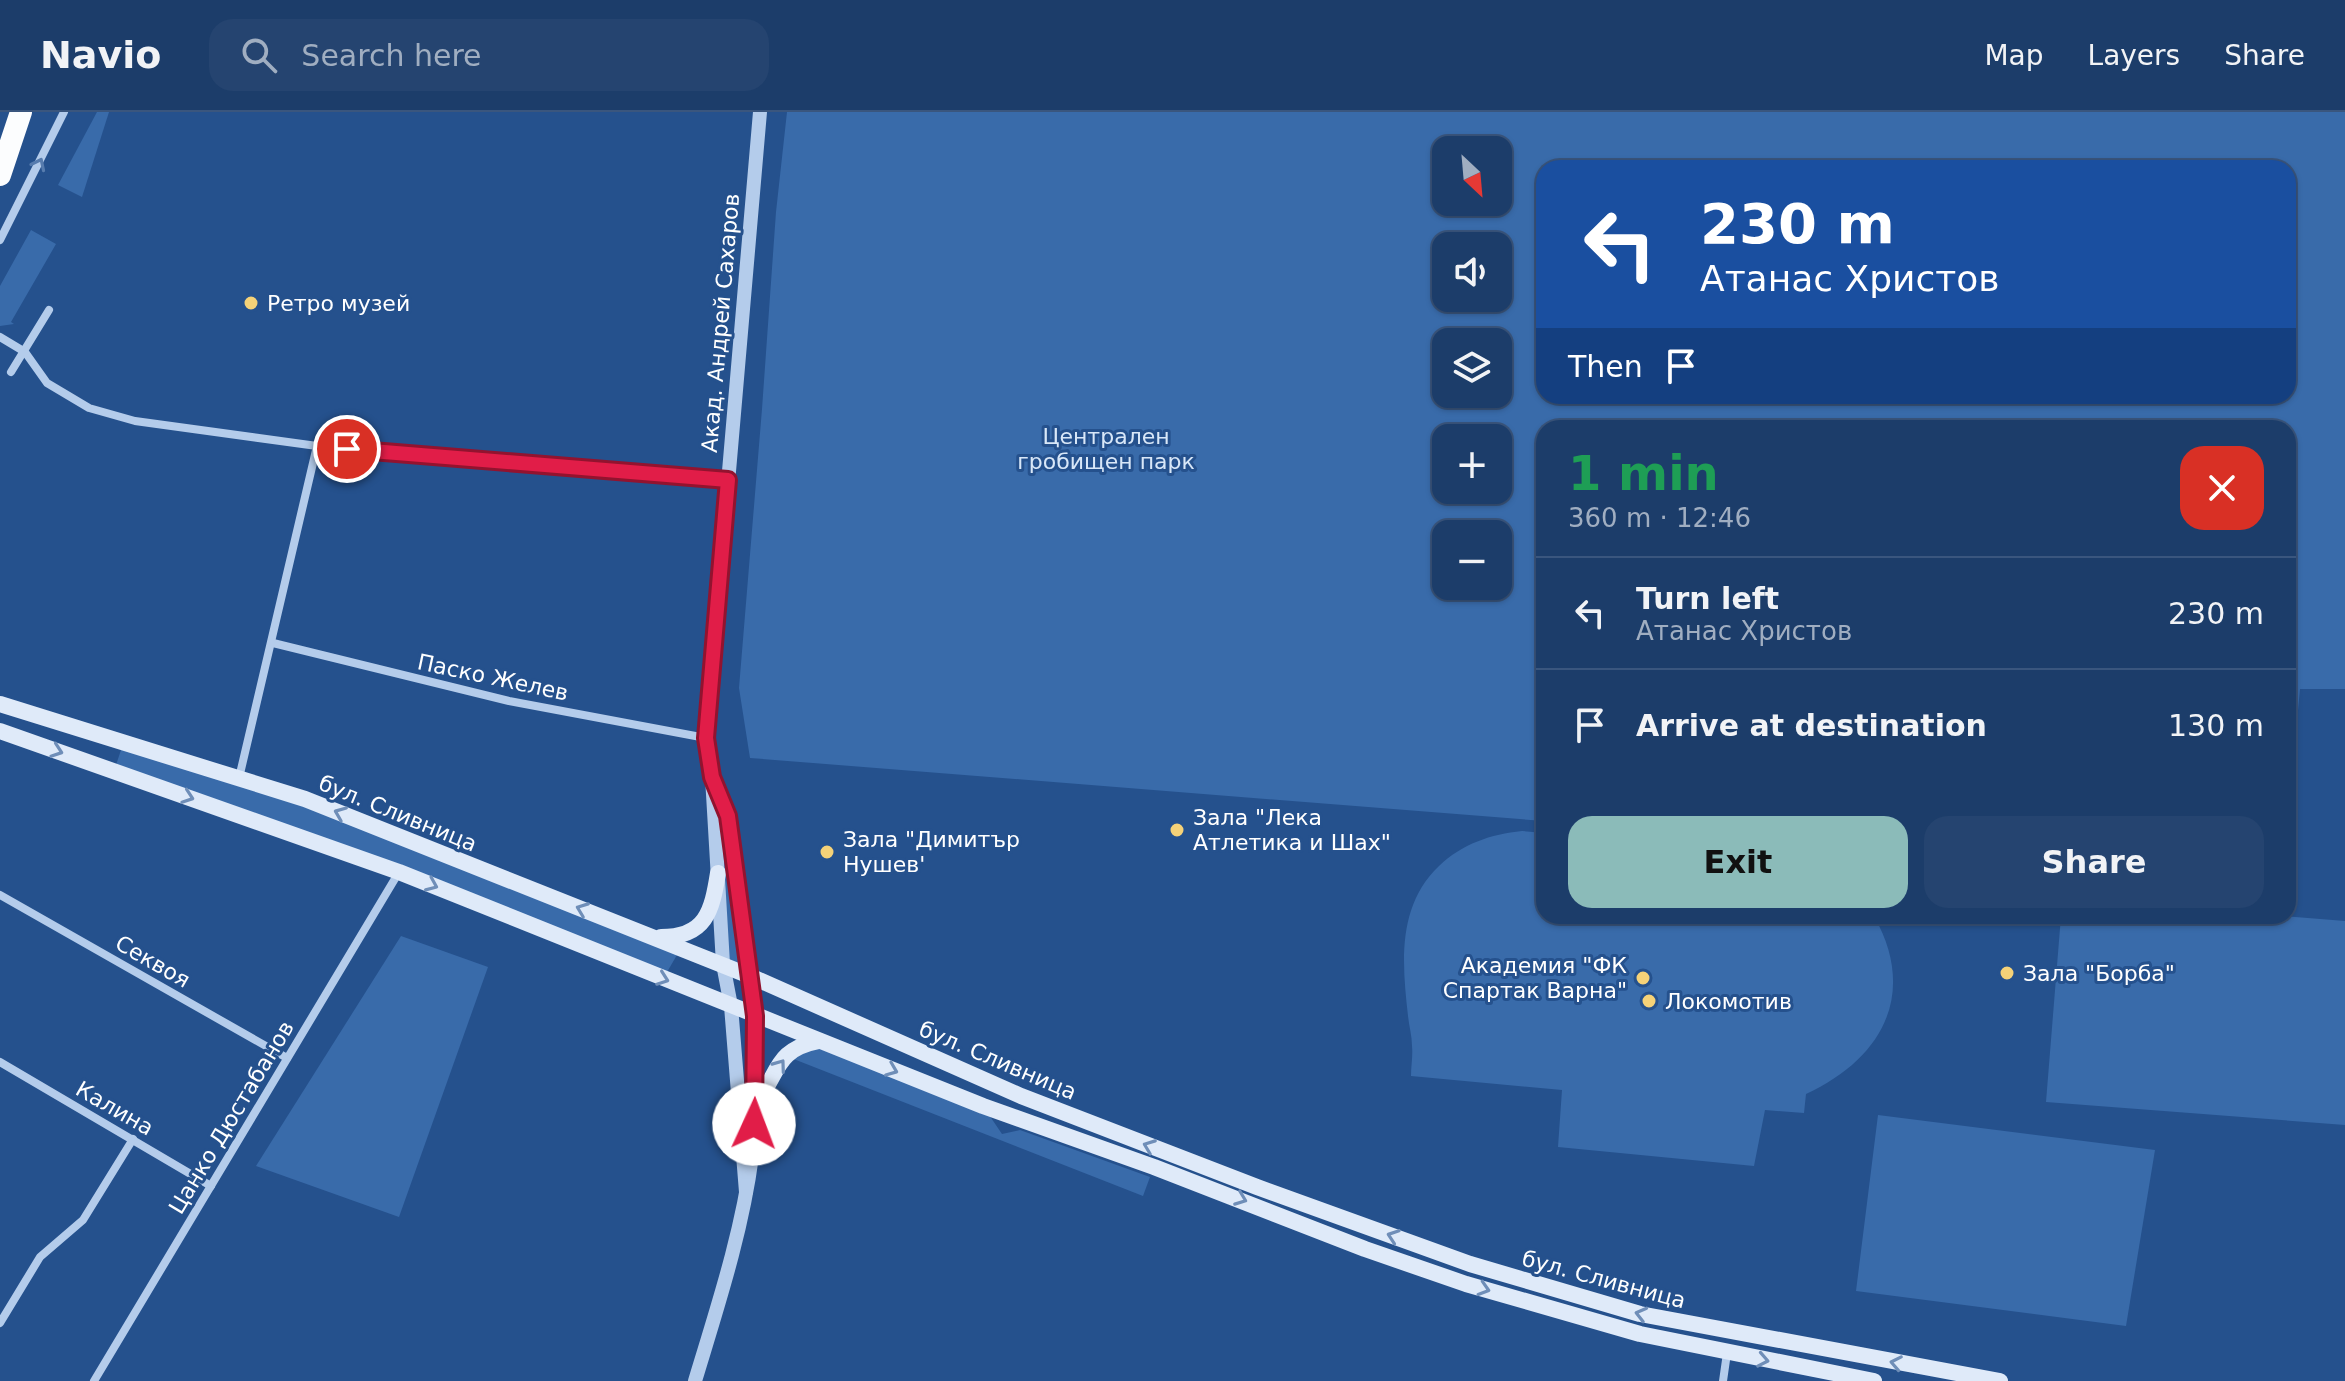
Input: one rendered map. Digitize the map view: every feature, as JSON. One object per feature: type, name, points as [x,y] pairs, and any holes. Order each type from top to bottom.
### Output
[{"type":"highway","points":[[0,175],[21,112]]},
{"type":"main road","name":"бул. Сливница","points":[[0,704],[305,799],[723,964],[1021,1096],[1470,1264],[1640,1314],[2000,1381]]},
{"type":"main road","name":"бул. Сливница","points":[[0,731],[399,872],[983,1106],[1154,1167],[1365,1249],[1466,1284],[1640,1334],[1874,1381]]},
{"type":"main road","points":[[114,771],[123,744]]},
{"type":"main road","points":[[655,937],[677,937],[699,927],[713,904],[718,873]]},
{"type":"main road","points":[[755,1104],[786,1055],[819,1041]]},
{"type":"street","points":[[0,240],[64,112]]},
{"type":"street","name":"Акад. Андрей Сахаров","points":[[746,1192],[731,1006],[723,964],[712,777],[706,738],[760,112]]},
{"type":"street","points":[[11,372],[49,310]]},
{"type":"street","points":[[0,337],[25,352],[47,383],[89,408],[135,421],[317,446],[728,480]]},
{"type":"street","points":[[239,778],[317,446]]},
{"type":"street","name":"Паско Желев","points":[[273,643],[509,701],[706,738]]},
{"type":"street","name":"Акад. Андрей Сахаров","points":[[695,1381],[746,1192],[755,1104],[755,1016],[750,976],[728,816],[712,777]]},
{"type":"street","name":"Цанко Дюстабанов","points":[[94,1381],[399,872]]},
{"type":"street","name":"Секвоя","points":[[0,895],[287,1058]]},
{"type":"street","name":"Калина","points":[[0,1062],[211,1186]]},
{"type":"street","points":[[0,1323],[40,1257],[83,1220],[133,1139]]},
{"type":"street","points":[[1723,1381],[1727,1353]]},
{"type":"green space","points":[[97,112],[109,112],[82,197],[58,185]]},
{"type":"green space","name":"Централен гробищен парк","points":[[787,112],[2345,112],[2345,689],[2300,689],[2296,732],[2296,420],[1536,420],[1536,820],[750,758],[739,688],[776,212]]},
{"type":"green space","points":[[31,230],[56,244],[11,322],[14,324],[0,326],[0,286]]},
{"type":"green space","points":[[123,744],[239,778],[681,948],[663,979],[114,771]]},
{"type":"green space","points":[[712,777],[728,816],[750,976],[723,964]]},
{"type":"green space","name":"Локомотив","points":[[1536,832],[1536,924],[1878,924],[1887,945],[1893,972],[1892,997],[1885,1021],[1873,1043],[1855,1062],[1833,1080],[1806,1094],[1804,1113],[1765,1110],[1754,1166],[1558,1147],[1562,1090],[1411,1076],[1412,1042],[1404,956],[1409,917],[1425,882],[1439,866],[1467,846],[1499,835]]},
{"type":"green space","points":[[2296,917],[2345,921],[2345,1125],[2046,1102],[2060,924],[2296,924]]},
{"type":"green space","points":[[401,936],[488,967],[399,1217],[256,1166]]},
{"type":"green space","points":[[806,1044],[983,1106],[1002,1134],[1020,1130],[1150,1177],[1143,1196],[791,1058]]},
{"type":"green space","points":[[1878,1115],[2155,1150],[2126,1326],[1856,1291]]},
{"type":"place","name":"Ретро музей","points":[[251,303]]},
{"type":"place","name":"Зала \"Лека Атлетика и Шах\"","points":[[1177,830]]},
{"type":"place","name":"Зала \"Димитър Нушев'","points":[[827,852]]},
{"type":"place","name":"Зала \"Борба\"","points":[[2007,973]]},
{"type":"place","name":"Академия \"ФК Спартак Варна\"","points":[[1643,978]]},
{"type":"place","name":"Локомотив","points":[[1649,1001]]},
{"type":"route","points":[[347,449],[728,480],[706,738],[712,777],[728,816],[755,1016],[754,1124]]}]
